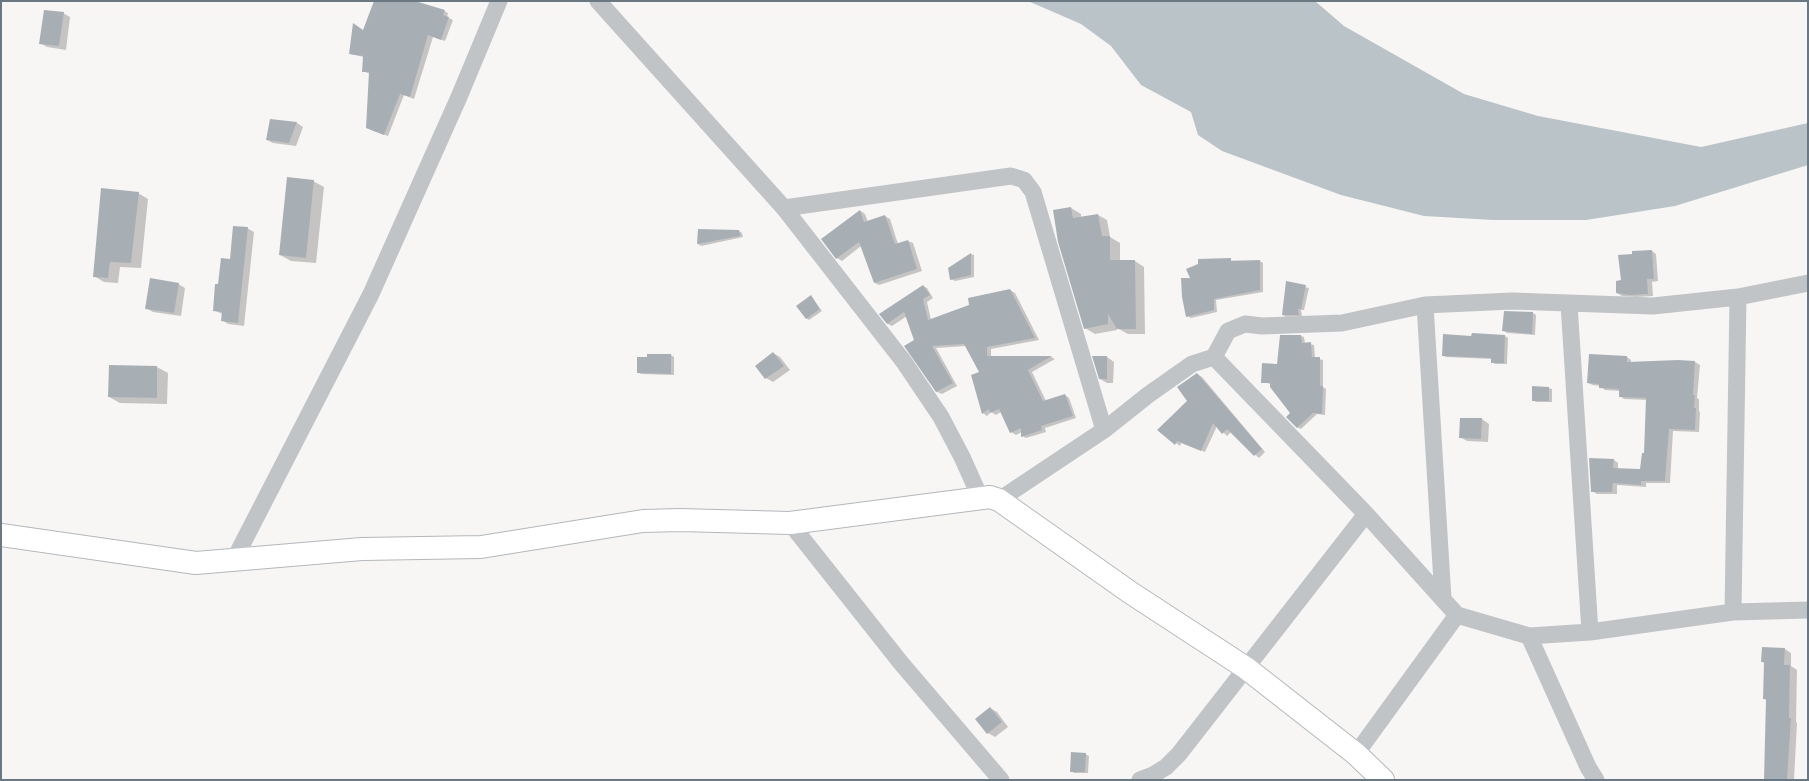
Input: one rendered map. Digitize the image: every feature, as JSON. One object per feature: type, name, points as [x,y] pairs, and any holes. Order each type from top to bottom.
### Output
[{"type":"street","points":[[234,560],[371,294],[460,97],[499,1]]},
{"type":"street","points":[[598,1],[784,208],[904,362],[941,417],[962,457],[989,498],[1130,593],[1246,668],[1368,770],[1457,615]]},
{"type":"street","points":[[784,208],[1011,176],[1024,180],[1033,192],[1104,430]]},
{"type":"street","points":[[1,535],[196,563],[362,549],[481,547],[643,521],[680,520],[790,522],[989,498],[1104,430],[1148,395],[1192,364],[1214,357],[1228,331],[1245,324],[1262,326],[1342,323],[1425,305],[1512,301],[1653,306],[1738,297],[1808,284]]},
{"type":"street","points":[[1732,612],[1738,297]]},
{"type":"street","points":[[1569,304],[1590,632]]},
{"type":"street","points":[[1425,305],[1443,599]]},
{"type":"street","points":[[1214,357],[1366,514],[1457,615],[1529,636],[1590,632],[1732,612],[1808,610]]},
{"type":"street","points":[[1140,780],[1154,775],[1166,767],[1178,754],[1366,514]]},
{"type":"street","points":[[790,522],[901,663],[1001,780]]},
{"type":"street","points":[[1529,636],[1588,767],[1596,780]]},
{"type":"shaded area","points":[[1028,1],[1315,1],[1344,26],[1464,94],[1538,116],[1701,147],[1808,123],[1808,165],[1675,206],[1586,220],[1493,220],[1424,216],[1341,195],[1222,151],[1198,135],[1191,112],[1141,85],[1111,46],[1081,24]]},
{"type":"building","points":[[374,1],[415,1],[445,10],[443,15],[449,17],[441,40],[428,35],[410,97],[400,94],[384,135],[366,128],[369,72],[362,72],[363,56],[349,54],[353,23],[363,30]]},
{"type":"building","points":[[44,10],[64,12],[59,46],[39,44]]},
{"type":"building","points":[[270,119],[297,122],[289,143],[266,140]]},
{"type":"building","points":[[287,177],[314,180],[306,258],[279,255]]},
{"type":"building","points":[[101,188],[139,192],[131,263],[110,262],[108,278],[93,277]]},
{"type":"building","points":[[1071,207],[1073,218],[1098,214],[1102,236],[1110,236],[1110,260],[1135,260],[1136,329],[1117,329],[1108,314],[1108,324],[1084,329],[1058,242],[1053,210]]},
{"type":"building","points":[[860,210],[864,222],[885,215],[895,244],[908,240],[917,269],[874,283],[859,242],[836,259],[821,239]]},
{"type":"building","points":[[233,226],[248,227],[238,323],[221,321],[222,312],[213,311],[215,284],[218,284],[221,258],[230,259]]},
{"type":"building","points":[[698,229],[739,230],[740,236],[697,244]]},
{"type":"building","points":[[1652,250],[1654,279],[1647,279],[1648,294],[1630,295],[1616,293],[1616,281],[1621,280],[1618,255],[1632,254],[1632,251]]},
{"type":"building","points":[[971,253],[971,275],[950,280],[948,268]]},
{"type":"building","points":[[1231,258],[1231,261],[1260,260],[1260,290],[1214,299],[1214,310],[1186,317],[1182,297],[1181,278],[1190,278],[1186,269],[1198,264],[1198,259]]},
{"type":"building","points":[[150,278],[179,283],[174,313],[145,309]]},
{"type":"building","points":[[1286,281],[1306,285],[1301,309],[1298,309],[1299,315],[1282,315]]},
{"type":"building","points":[[923,285],[930,295],[923,299],[928,320],[969,305],[968,298],[1010,289],[1035,338],[987,347],[987,356],[1052,356],[1028,370],[1043,401],[1065,394],[1073,416],[1041,426],[1042,430],[1021,437],[1021,428],[1010,433],[999,409],[990,413],[989,409],[982,414],[971,375],[979,372],[964,344],[932,346],[953,383],[936,392],[904,346],[914,340],[904,312],[887,324],[879,314]]},
{"type":"building","points":[[811,295],[820,309],[806,319],[796,306]]},
{"type":"building","points":[[1504,311],[1533,312],[1532,334],[1502,331]]},
{"type":"building","points":[[1472,333],[1505,335],[1504,363],[1491,363],[1491,358],[1442,356],[1443,334],[1471,336]]},
{"type":"building","points":[[1280,335],[1301,335],[1302,343],[1311,342],[1312,357],[1320,357],[1320,386],[1323,386],[1322,414],[1313,413],[1297,428],[1286,417],[1290,413],[1270,387],[1270,383],[1261,383],[1262,363],[1277,364]]},
{"type":"building","points":[[773,352],[784,366],[765,379],[755,366]]},
{"type":"building","points":[[647,354],[671,354],[671,374],[637,373],[637,357],[647,357]]},
{"type":"building","points":[[1589,354],[1627,356],[1627,362],[1678,360],[1695,361],[1693,395],[1695,395],[1694,408],[1696,408],[1695,430],[1669,429],[1665,481],[1641,481],[1641,485],[1613,483],[1612,492],[1591,492],[1589,458],[1614,459],[1613,468],[1640,469],[1642,453],[1644,453],[1646,398],[1619,397],[1619,389],[1599,388],[1599,384],[1587,383]]},
{"type":"building","points":[[1092,356],[1107,356],[1107,379],[1099,379]]},
{"type":"building","points":[[109,365],[157,366],[157,398],[108,397]]},
{"type":"building","points":[[1197,373],[1262,449],[1254,456],[1227,429],[1222,434],[1213,423],[1201,451],[1177,441],[1175,445],[1157,430],[1187,401],[1177,387]]},
{"type":"building","points":[[1532,386],[1549,387],[1549,401],[1532,401]]},
{"type":"building","points":[[1460,418],[1482,418],[1481,439],[1459,438]]},
{"type":"building","points":[[1762,647],[1785,648],[1784,665],[1790,665],[1789,718],[1791,718],[1787,780],[1764,780],[1766,699],[1763,699],[1764,662],[1761,662]]},
{"type":"building","points":[[990,707],[1002,722],[987,734],[975,719]]},
{"type":"building","points":[[1071,752],[1086,753],[1085,772],[1070,772]]}]
